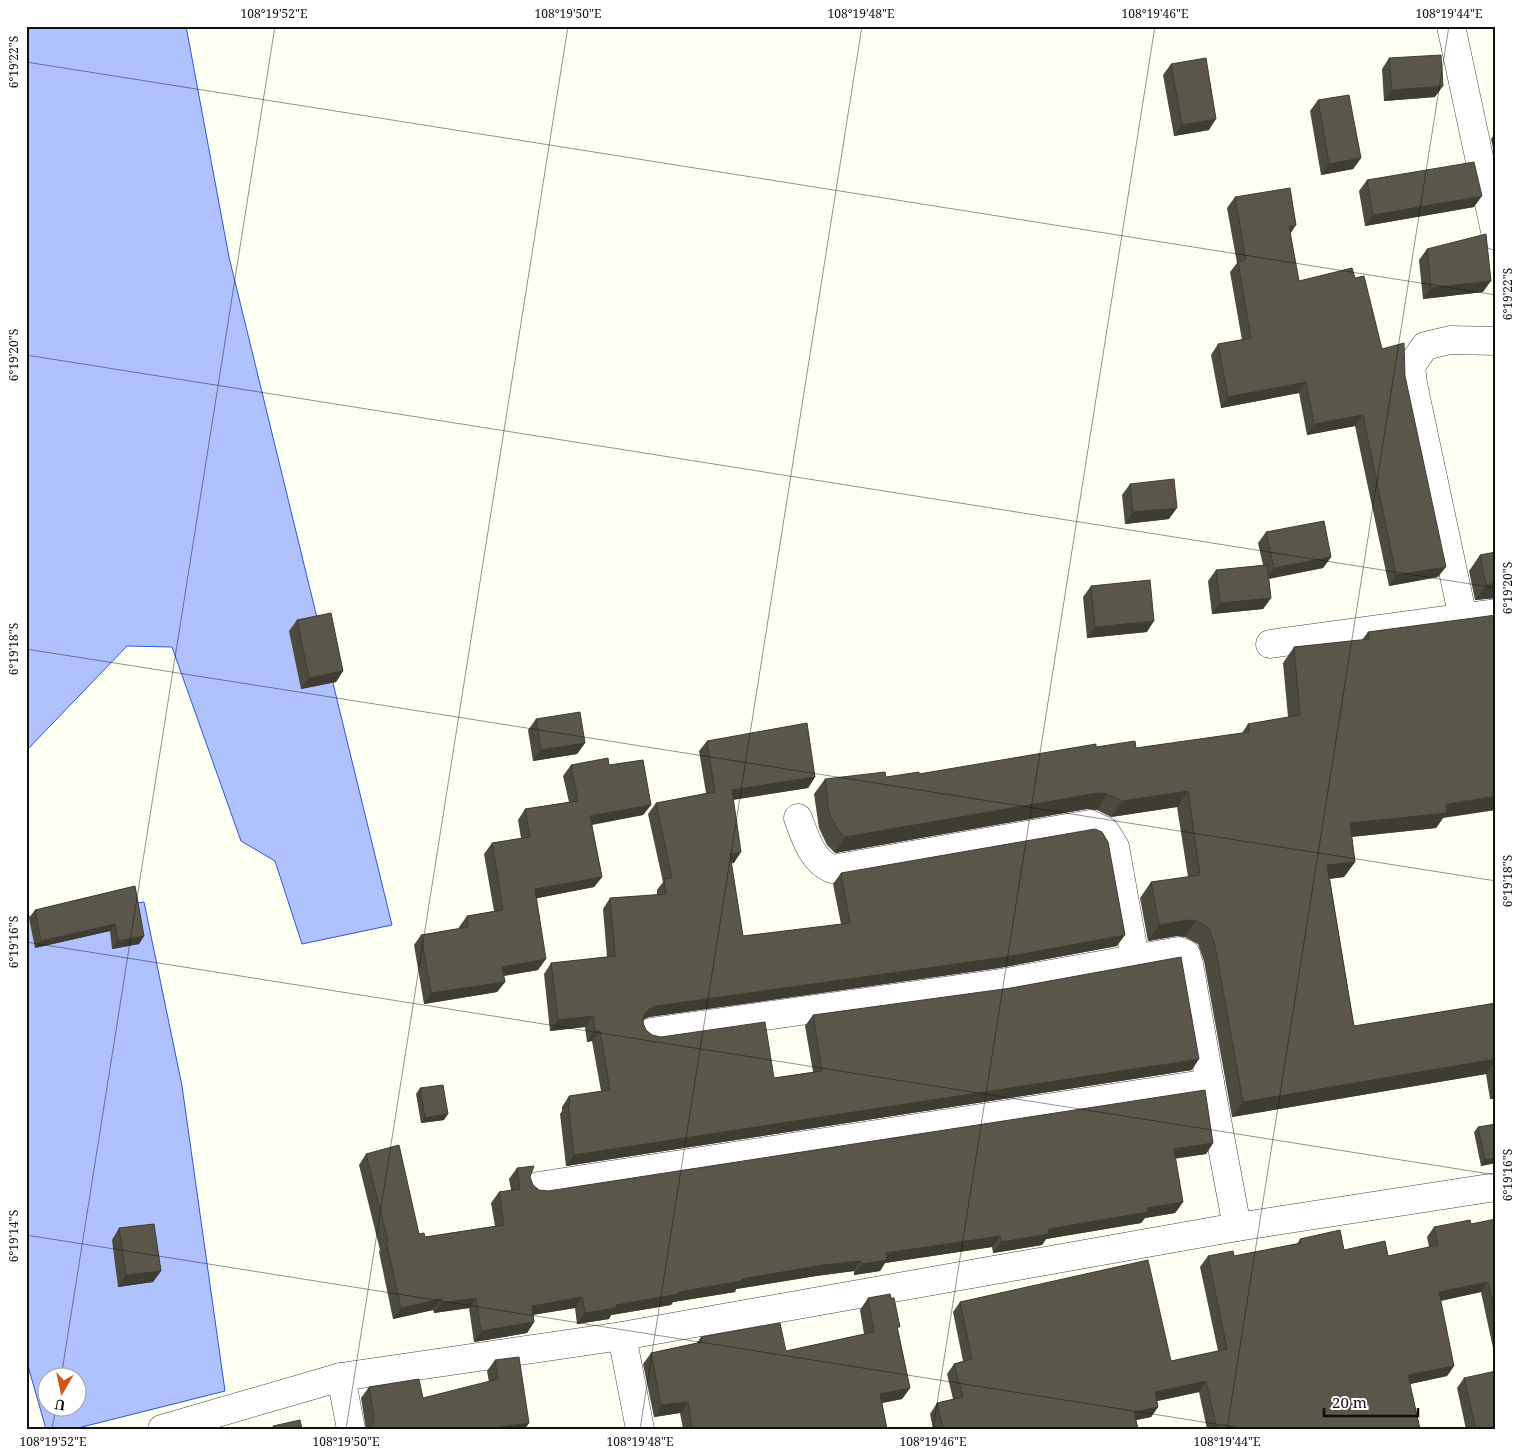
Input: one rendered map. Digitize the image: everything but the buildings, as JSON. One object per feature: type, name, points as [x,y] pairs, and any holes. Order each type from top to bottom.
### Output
[{"type":"street","points":[[1451,26],[1496,236]]},
{"type":"street","points":[[1463,618],[1413,384],[1411,366],[1425,346],[1450,340],[1496,341]]},
{"type":"street","points":[[1270,644],[1496,613]]},
{"type":"street","points":[[798,818],[810,850],[827,867],[832,869],[1090,824],[1105,831],[1115,847],[1135,958]]},
{"type":"street","points":[[651,1032],[1001,983],[1179,951],[1186,954],[1189,964],[1237,1227]]},
{"type":"street","points":[[538,1186],[1210,1082]]},
{"type":"street","points":[[168,1428],[341,1377],[622,1336],[1237,1227],[1496,1186]]},
{"type":"street","points":[[622,1336],[640,1429]]},
{"type":"street","points":[[341,1377],[351,1429]]},
{"type":"water","points":[[26,26],[186,26],[229,257],[392,925],[302,944],[275,861],[241,841],[172,647],[127,646],[26,751]]},
{"type":"water","points":[[144,902],[182,1086],[225,1391],[74,1429],[46,1429],[43,1418],[88,1418],[88,1368],[38,1368],[38,1401],[26,1359],[26,911],[30,917]]}]
